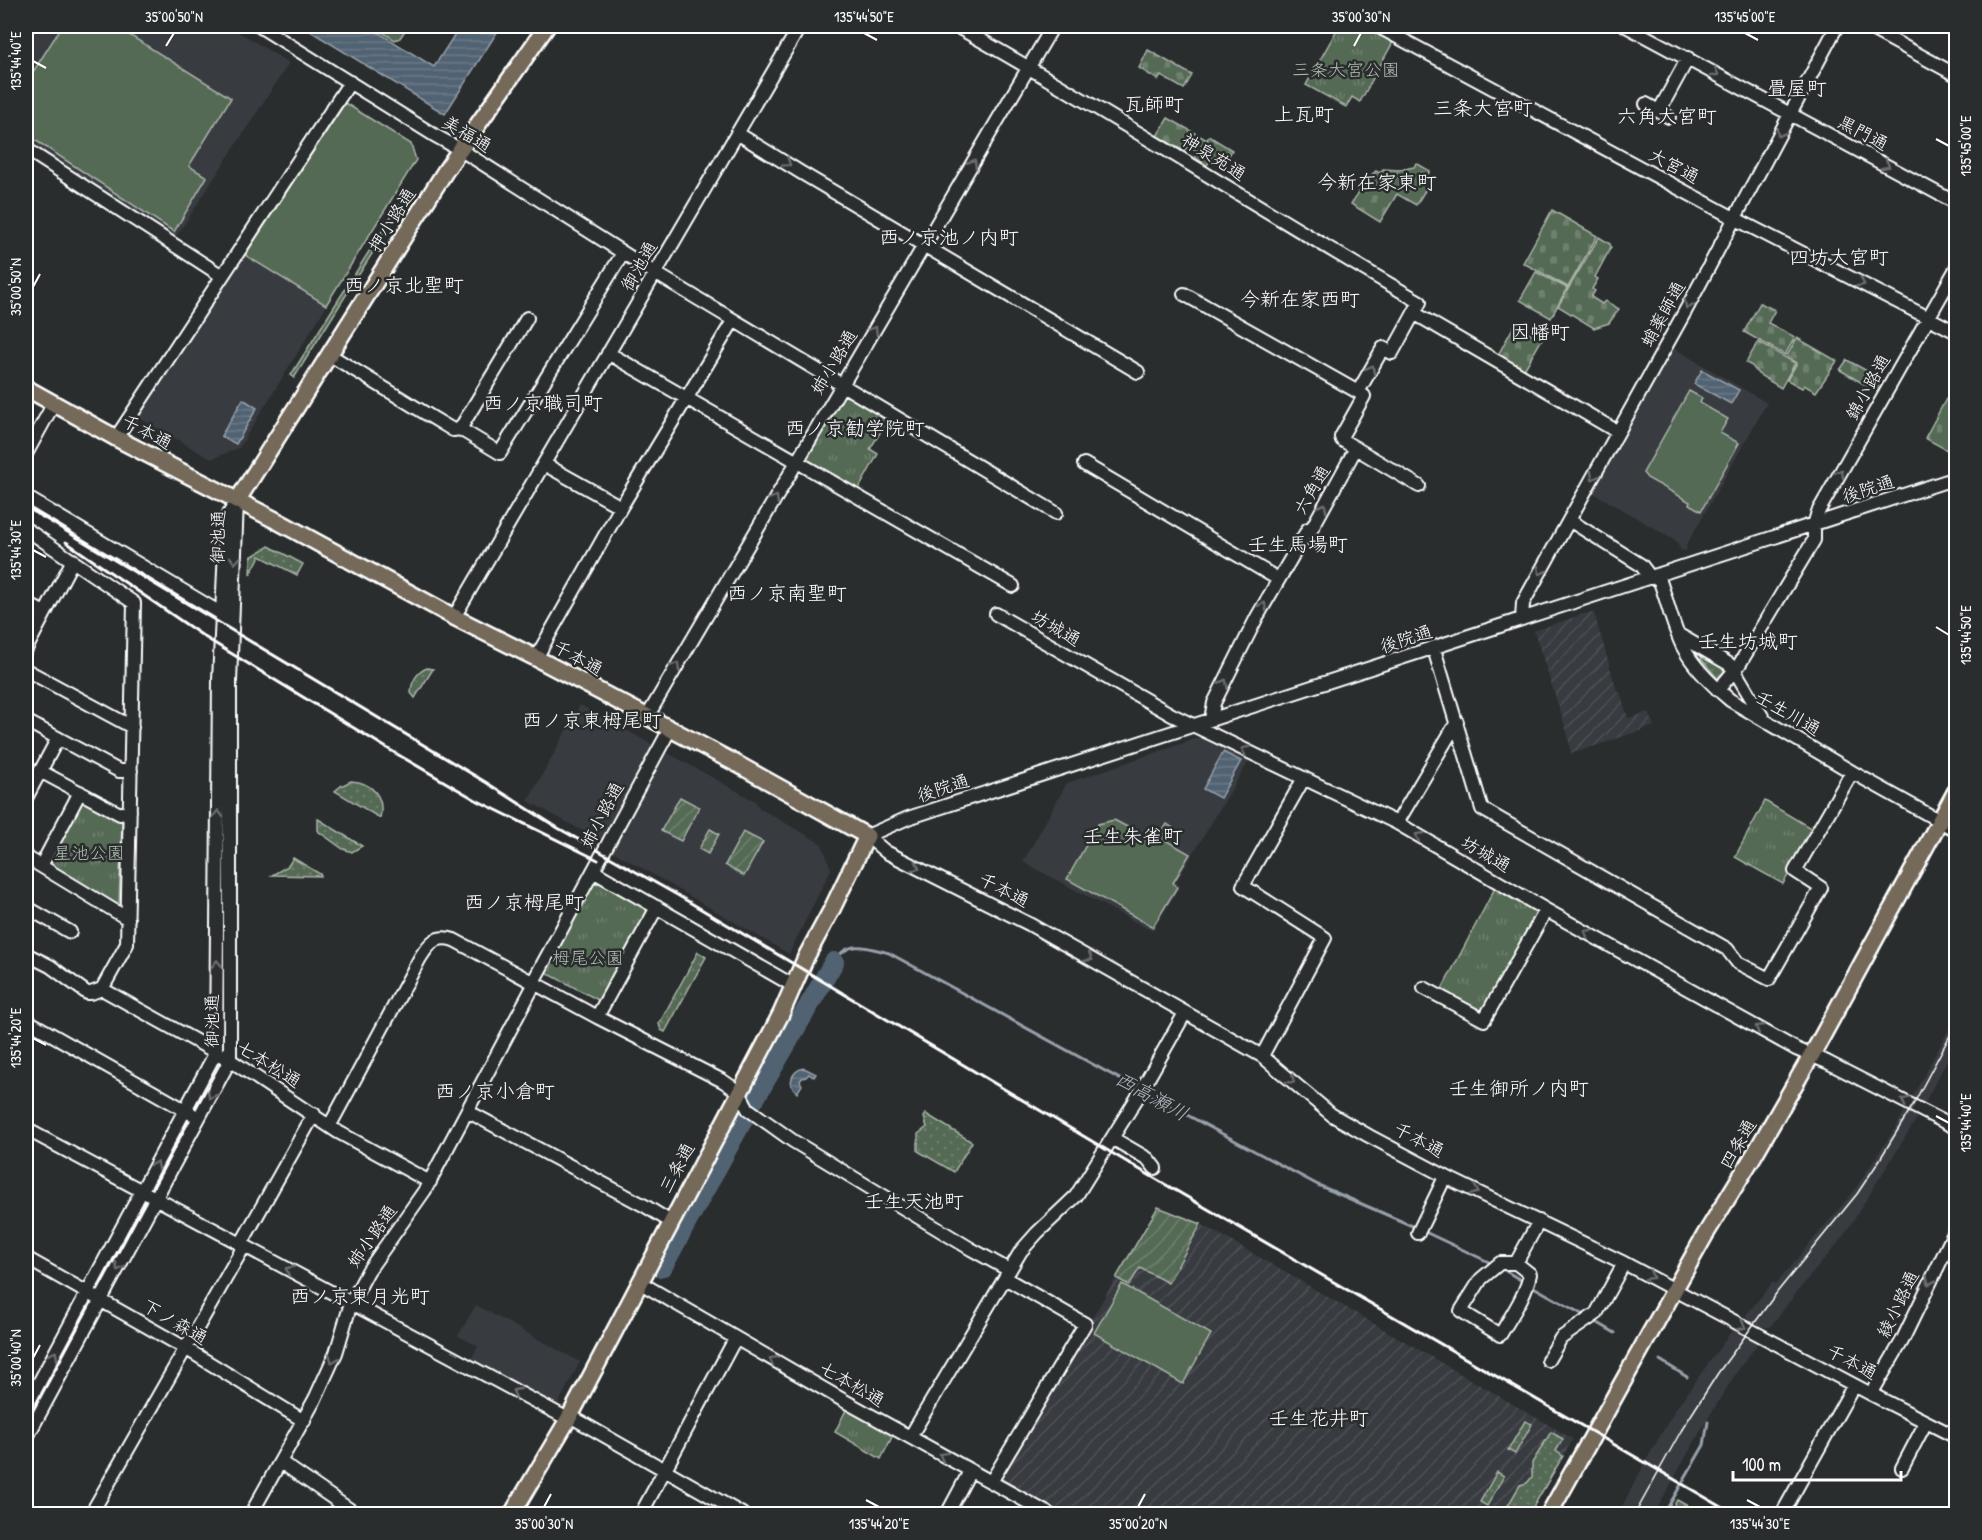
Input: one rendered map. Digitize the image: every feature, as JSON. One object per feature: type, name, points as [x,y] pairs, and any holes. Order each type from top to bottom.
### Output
[{"type":"main road","name":"押小路通","points":[[237,501],[461,150],[547,26]]},
{"type":"main road","name":"千本通","points":[[26,388],[454,617],[670,729],[867,836]]},
{"type":"main road","name":"四条通","points":[[1549,1515],[1810,1056],[1941,822],[1956,791]]},
{"type":"main road","name":"三条通","points":[[512,1515],[569,1418],[781,1014],[806,957],[867,836]]},
{"type":"street","name":"美福通","points":[[259,26],[733,321],[1056,513]]},
{"type":"street","name":"御池通","points":[[454,617],[800,26]]},
{"type":"street","name":"神泉苑通","points":[[956,26],[1030,67],[1155,142],[1618,432]]},
{"type":"street","name":"姉小路通","points":[[647,717],[1053,26]]},
{"type":"street","name":"大宮通","points":[[1377,26],[1734,218],[1956,332]]},
{"type":"street","name":"黒門通","points":[[1626,26],[1956,203]]},
{"type":"street","name":"蛸薬師通","points":[[1522,619],[1523,603],[1837,26]]},
{"type":"street","points":[[1866,26],[1956,75]]},
{"type":"street","points":[[1646,104],[1664,114],[1688,58]]},
{"type":"street","points":[[116,438],[350,82]]},
{"type":"street","points":[[737,133],[1138,372]]},
{"type":"street","points":[[26,149],[222,276]]},
{"type":"street","points":[[330,355],[453,430],[460,429],[500,453],[623,253]]},
{"type":"street","name":"錦小路通","points":[[1718,690],[1735,671],[1814,540],[1814,525],[1818,512],[1956,269]]},
{"type":"street","points":[[1184,294],[1364,396],[1341,436],[1341,440],[1419,486]]},
{"type":"street","points":[[1358,392],[1383,348],[1392,353],[1417,308]]},
{"type":"street","points":[[460,429],[527,318]]},
{"type":"street","points":[[536,658],[621,507],[733,321]]},
{"type":"street","points":[[608,353],[1013,586]]},
{"type":"street","points":[[26,454],[54,403]]},
{"type":"street","name":"六角通","points":[[1211,719],[1214,703],[1257,617],[1308,529],[1311,530],[1356,448]]},
{"type":"street","points":[[544,464],[621,507]]},
{"type":"street","points":[[1084,464],[1278,579]]},
{"type":"street","name":"後院通","points":[[867,836],[908,818],[1956,478]]},
{"type":"street","points":[[26,497],[222,614]]},
{"type":"street","name":"御池通","points":[[26,1407],[216,1052],[222,614],[227,517],[237,501]]},
{"type":"street","name":"御池通","points":[[26,1439],[230,1060],[230,682],[237,501]]},
{"type":"street","points":[[1569,520],[1641,565],[1654,577]]},
{"type":"street","points":[[26,529],[134,603],[127,944],[102,989]]},
{"type":"street","points":[[26,649],[73,560]]},
{"type":"street","name":"壬生川通","points":[[1654,577],[1693,662],[1718,690],[1730,700],[1852,772],[1956,830]]},
{"type":"street","points":[[26,603],[44,613]]},
{"type":"street","name":"坊城通","points":[[996,614],[1172,716],[1397,823],[1546,910],[1810,1056],[1827,1062],[1956,1128]]},
{"type":"street","points":[[1679,635],[1729,664],[1764,720]]},
{"type":"street","points":[[1434,649],[1482,809],[1727,949],[1738,963],[1769,980],[1821,888],[1795,871],[1852,772]]},
{"type":"street","points":[[26,670],[132,727]]},
{"type":"street","points":[[26,721],[119,771],[131,771]]},
{"type":"street","points":[[1397,823],[1457,722]]},
{"type":"street","name":"姉小路通","points":[[251,1515],[304,1421],[336,1353],[351,1303],[368,1271],[430,1182],[670,729]]},
{"type":"street","points":[[26,798],[58,738]]},
{"type":"street","points":[[40,771],[120,813],[130,811]]},
{"type":"street","points":[[1262,1056],[1325,938],[1243,886],[1304,778]]},
{"type":"street","points":[[41,866],[80,792]]},
{"type":"street","name":"千本通","points":[[867,836],[886,852],[1029,924],[1262,1056],[1332,1114],[1445,1177],[1624,1263],[1871,1395],[1956,1437]]},
{"type":"street","points":[[26,857],[128,919]]},
{"type":"street","points":[[593,871],[794,986]]},
{"type":"street","points":[[217,873],[231,873]]},
{"type":"street","points":[[26,907],[70,932]]},
{"type":"street","points":[[597,1017],[657,907]]},
{"type":"street","points":[[1424,988],[1484,1020],[1546,910]]},
{"type":"street","points":[[330,1125],[420,958],[429,944],[435,939],[445,937],[454,939],[723,1082],[739,1092],[748,1109],[793,1141],[971,1249],[1085,1324],[991,1482]]},
{"type":"street","name":"七本松通","points":[[26,954],[50,966],[87,993],[102,989],[216,1052],[338,1131],[430,1182]]},
{"type":"street","points":[[910,1437],[1028,1242],[1076,1196],[1185,1013]]},
{"type":"street","points":[[26,1020],[198,1118]]},
{"type":"street","points":[[467,1111],[671,1222]]},
{"type":"street","points":[[91,1515],[314,1114]]},
{"type":"street","points":[[26,1129],[569,1418],[742,1515]]},
{"type":"street","points":[[1112,1138],[1148,1159],[1155,1168]]},
{"type":"street","points":[[1421,1227],[1445,1177]]},
{"type":"street","points":[[1516,1263],[1539,1221]]},
{"type":"street","name":"綾小路通","points":[[1871,1395],[1902,1341],[1956,1229]]},
{"type":"street","name":"下ノ森通","points":[[26,1258],[185,1348],[304,1421]]},
{"type":"street","points":[[1516,1263],[1530,1274],[1528,1283],[1500,1335],[1461,1311],[1481,1279],[1496,1266],[1516,1263]]},
{"type":"street","points":[[1548,1360],[1561,1338],[1596,1314],[1624,1263]]},
{"type":"street","name":"七本松通","points":[[639,1282],[735,1339],[1049,1515]]},
{"type":"street","points":[[641,1515],[735,1339]]},
{"type":"street","points":[[1782,1515],[1854,1385]]},
{"type":"street","points":[[1902,1468],[1926,1422]]},
{"type":"street","points":[[282,1463],[356,1515]]},
{"type":"street","points":[[947,1515],[970,1471]]},
{"type":"shaded area","points":[[26,26],[229,26],[289,63],[174,240],[26,146]]},
{"type":"shaded area","points":[[345,103],[411,144],[416,160],[239,448],[211,459],[138,417]]},
{"type":"shaded area","points":[[1672,347],[1767,403],[1686,546],[1687,550],[1681,551],[1676,541],[1592,492]]},
{"type":"shaded area","points":[[1594,613],[1617,691],[1620,692],[1628,718],[1649,712],[1654,726],[1571,754],[1567,732],[1534,631],[1583,614]]},
{"type":"shaded area","points":[[580,705],[653,745],[601,841],[528,801]]},
{"type":"shaded area","points":[[1204,736],[1250,759],[1176,882],[1180,886],[1152,931],[1023,862],[1067,783]]},
{"type":"shaded area","points":[[666,752],[755,801],[759,808],[822,844],[831,869],[789,954],[611,850]]},
{"type":"shaded area","points":[[1956,1016],[1956,1043],[1914,1123],[1843,1237],[1770,1327],[1762,1327],[1747,1318],[1746,1315],[1773,1282],[1776,1284],[1854,1191],[1897,1125]]},
{"type":"shaded area","points":[[1158,1207],[1207,1227],[1573,1439],[1529,1514],[1058,1514],[996,1480]]},
{"type":"shaded area","points":[[476,1305],[580,1362],[556,1408],[470,1362],[478,1346],[458,1336]]},
{"type":"shaded area","points":[[1733,1329],[1756,1340],[1756,1346],[1736,1373],[1701,1430],[1654,1514],[1618,1514],[1677,1407]]},
{"type":"green space","points":[[62,26],[115,26],[231,98],[189,166],[207,177],[174,232],[26,134],[26,83]]},
{"type":"green space","points":[[372,26],[408,26],[400,38],[395,40]]},
{"type":"green space","name":"三条大宮公園","points":[[1339,26],[1364,26],[1393,42],[1360,102],[1352,97],[1346,107],[1306,85]]},
{"type":"green space","points":[[1148,50],[1192,75],[1184,89],[1161,76],[1158,80],[1139,68]]},
{"type":"green space","points":[[345,103],[411,144],[416,160],[326,305],[245,255]]},
{"type":"green space","points":[[1168,118],[1207,140],[1209,136],[1232,150],[1224,165],[1212,158],[1207,165],[1195,158],[1199,151],[1186,148],[1184,151],[1157,136]]},
{"type":"green space","points":[[1416,163],[1430,171],[1426,178],[1431,181],[1416,205],[1397,194],[1380,222],[1351,204],[1367,179],[1376,171],[1380,173],[1383,169],[1399,170],[1414,167]]},
{"type":"green space","points":[[404,196],[407,198],[294,378],[291,375]]},
{"type":"green space","points":[[1552,210],[1597,236],[1568,287],[1523,263]]},
{"type":"green space","points":[[1599,237],[1611,247],[1595,277],[1598,279],[1592,289],[1595,291],[1591,297],[1602,304],[1605,301],[1619,309],[1609,323],[1594,328],[1558,306]]},
{"type":"green space","points":[[1536,272],[1567,288],[1551,318],[1520,300]]},
{"type":"green space","points":[[1760,303],[1775,310],[1768,323],[1795,337],[1785,355],[1744,332]]},
{"type":"green space","points":[[1515,324],[1542,339],[1524,370],[1498,355]]},
{"type":"green space","points":[[1797,338],[1837,361],[1816,392],[1804,385],[1802,388],[1787,380],[1797,363],[1787,356]]},
{"type":"green space","points":[[1758,342],[1795,363],[1781,388],[1758,374],[1752,366],[1746,363]]},
{"type":"green space","points":[[1847,360],[1878,377],[1876,381],[1885,387],[1881,394],[1840,370]]},
{"type":"green space","points":[[1689,391],[1702,398],[1700,403],[1728,419],[1720,433],[1739,443],[1701,511],[1689,504],[1690,502],[1647,478],[1643,473]]},
{"type":"green space","points":[[847,394],[889,418],[870,449],[878,454],[857,492],[807,464],[805,458],[841,395]]},
{"type":"green space","points":[[1946,399],[1956,405],[1956,455],[1925,438]]},
{"type":"green space","points":[[269,546],[303,564],[297,575],[260,556],[250,575],[251,557]]},
{"type":"green space","points":[[1703,655],[1727,669],[1719,680],[1701,659]]},
{"type":"green space","points":[[427,668],[433,669],[415,698],[411,693],[413,681],[420,672]]},
{"type":"green space","points":[[351,781],[365,784],[379,797],[380,818],[335,791]]},
{"type":"green space","points":[[680,797],[699,807],[681,841],[661,831]]},
{"type":"green space","name":"星池公園","points":[[83,801],[88,801],[122,822],[119,904],[115,906],[52,868],[49,863]]},
{"type":"green space","points":[[1765,801],[1814,830],[1783,884],[1735,857]]},
{"type":"green space","points":[[318,819],[362,846],[352,852],[343,849],[318,831]]},
{"type":"green space","points":[[1114,820],[1156,842],[1167,824],[1173,828],[1167,841],[1190,854],[1173,883],[1177,887],[1153,927],[1067,879],[1098,824]]},
{"type":"green space","points":[[710,829],[719,834],[708,854],[699,849]]},
{"type":"green space","points":[[743,832],[763,842],[744,876],[725,865]]},
{"type":"green space","points":[[293,858],[321,876],[272,875],[288,866]]},
{"type":"green space","name":"栂尾公園","points":[[601,883],[643,906],[648,912],[600,1001],[545,972],[594,884]]},
{"type":"green space","points":[[1496,886],[1535,908],[1536,916],[1484,1012],[1477,1012],[1441,991]]},
{"type":"green space","points":[[698,952],[706,957],[665,1032],[661,1030],[659,1024]]},
{"type":"green space","points":[[926,1114],[972,1142],[954,1172],[918,1151],[918,1134],[927,1127],[924,1117]]},
{"type":"green space","points":[[1158,1207],[1201,1224],[1168,1283],[1140,1268],[1129,1285],[1116,1278]]},
{"type":"green space","points":[[1122,1284],[1211,1334],[1183,1384],[1094,1333]]},
{"type":"green space","points":[[848,1406],[894,1433],[881,1459],[835,1432]]},
{"type":"green space","points":[[1525,1421],[1532,1424],[1515,1454],[1508,1450]]},
{"type":"green space","points":[[1551,1432],[1563,1439],[1556,1451],[1563,1456],[1529,1514],[1503,1514],[1520,1485],[1527,1483],[1532,1477],[1532,1463]]},
{"type":"green space","points":[[1497,1472],[1504,1476],[1487,1506],[1480,1502]]},
{"type":"green space","points":[[1677,1500],[1702,1514],[1669,1514]]},
{"type":"water","points":[[302,26],[368,26],[434,67],[460,26],[501,26],[445,114]]},
{"type":"water","points":[[1702,370],[1739,390],[1731,404],[1694,384]]},
{"type":"water","points":[[243,399],[257,408],[236,444],[221,436]]},
{"type":"water","points":[[1223,752],[1241,761],[1220,798],[1203,789]]},
{"type":"water","points":[[804,1068],[816,1074],[814,1077],[809,1074],[802,1078],[800,1081],[802,1085],[797,1093],[791,1085],[792,1079],[796,1072]]},
{"type":"waterway","name":"西高瀬川","points":[[834,962],[839,955],[852,947],[866,947],[889,953],[1138,1089]]},
{"type":"waterway","name":"西高瀬川","points":[[754,1100],[834,962]]},
{"type":"waterway","name":"西高瀬川","points":[[1144,1092],[1318,1185],[1417,1228]]},
{"type":"waterway","name":"西高瀬川","points":[[659,1267],[663,1266],[744,1118]]},
{"type":"waterway","name":"西高瀬川","points":[[1423,1231],[1493,1264]]},
{"type":"waterway","name":"西高瀬川","points":[[1499,1267],[1524,1282]]},
{"type":"waterway","name":"西高瀬川","points":[[1530,1285],[1587,1317]]},
{"type":"waterway","name":"西高瀬川","points":[[1593,1320],[1615,1333]]},
{"type":"waterway","name":"西高瀬川","points":[[1660,1360],[1687,1377]]},
{"type":"waterway","name":"西高瀬川","points":[[1664,1514],[1704,1445],[1708,1422]]},
{"type":"tram line","points":[[1635,1514],[1681,1431],[1718,1373],[1778,1291],[1857,1194],[1877,1164],[1913,1105],[1956,1024]]},
{"type":"railway","points":[[26,507],[487,783],[558,828],[679,896],[1149,1175],[1734,1514]]},
{"type":"railway","points":[[66,542],[206,638],[390,750],[476,800],[598,860]]},
{"type":"district","name":"畳屋町","points":[[1797,88]]},
{"type":"district","name":"瓦師町","points":[[1154,104]]},
{"type":"district","name":"三条大宮町","points":[[1483,108]]},
{"type":"district","name":"上瓦町","points":[[1304,114]]},
{"type":"district","name":"六角大宮町","points":[[1667,116]]},
{"type":"district","name":"今新在家東町","points":[[1377,182]]},
{"type":"district","name":"西ノ京池ノ内町","points":[[949,237]]},
{"type":"district","name":"四坊大宮町","points":[[1839,257]]},
{"type":"district","name":"西ノ京北聖町","points":[[404,285]]},
{"type":"district","name":"今新在家西町","points":[[1300,299]]},
{"type":"district","name":"因幡町","points":[[1540,332]]},
{"type":"district","name":"西ノ京職司町","points":[[543,403]]},
{"type":"district","name":"西ノ京勧学院町","points":[[855,428]]},
{"type":"district","name":"壬生馬場町","points":[[1298,544]]},
{"type":"district","name":"西ノ京南聖町","points":[[787,593]]},
{"type":"district","name":"壬生坊城町","points":[[1748,641]]},
{"type":"district","name":"西ノ京東栂尾町","points":[[592,720]]},
{"type":"district","name":"壬生朱雀町","points":[[1133,836]]},
{"type":"district","name":"西ノ京栂尾町","points":[[524,902]]},
{"type":"district","name":"壬生御所ノ内町","points":[[1519,1088]]},
{"type":"district","name":"西ノ京小倉町","points":[[495,1091]]},
{"type":"district","name":"壬生天池町","points":[[914,1201]]},
{"type":"district","name":"西ノ京東月光町","points":[[360,1296]]},
{"type":"district","name":"壬生花井町","points":[[1319,1418]]}]
